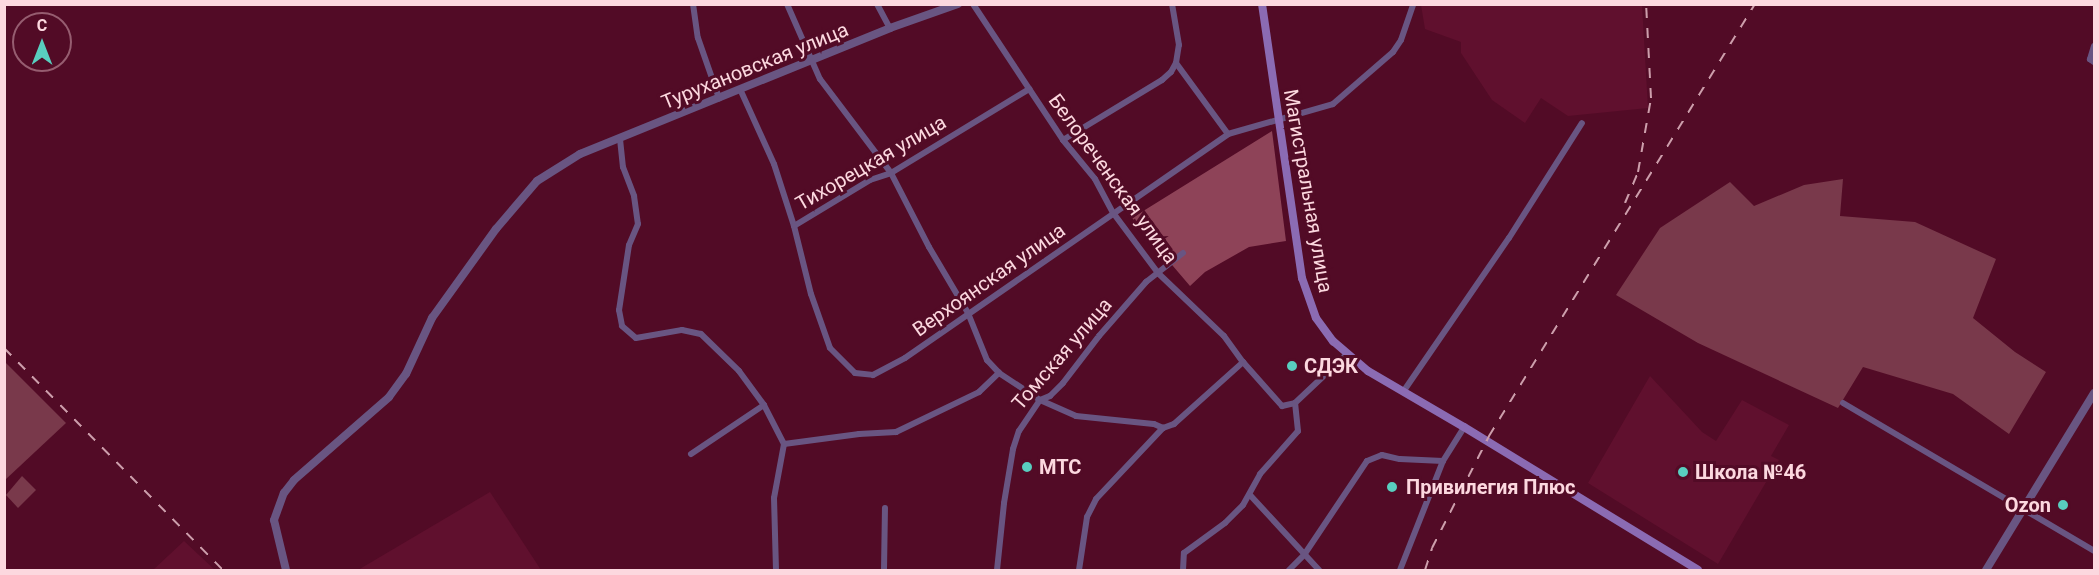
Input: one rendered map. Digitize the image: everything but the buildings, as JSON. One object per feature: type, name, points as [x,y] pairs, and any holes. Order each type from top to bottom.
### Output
[{"type":"main road","name":"Магистральная улица","points":[[1262,4],[1304,285],[1317,318],[1346,355],[1368,371],[1698,570]]},
{"type":"street","points":[[693,4],[698,38],[719,98]]},
{"type":"street","points":[[787,4],[810,61],[820,79],[891,173],[929,247],[968,313],[987,360],[999,373],[1040,400],[1076,416],[1154,424],[1163,428]]},
{"type":"street","points":[[877,4],[890,28]]},
{"type":"street","name":"Турухановская улица","points":[[286,570],[274,520],[284,493],[294,480],[389,397],[406,374],[432,318],[512,209],[543,176],[557,166],[598,147],[890,28],[958,4]]},
{"type":"street","name":"Белореченская улица","points":[[973,4],[1063,140],[1095,179],[1114,214],[1158,273],[1224,336],[1243,362],[1282,406],[1295,403]]},
{"type":"street","points":[[1063,140],[1162,80],[1176,63],[1179,45],[1172,4]]},
{"type":"street","points":[[1279,121],[1333,104],[1347,94],[1393,52],[1401,40],[1413,5]]},
{"type":"street","points":[[2092,60],[2094,46]]},
{"type":"street","points":[[1176,63],[1228,134]]},
{"type":"street","name":"Тихорецкая улица","points":[[740,89],[774,164],[794,226],[870,180],[891,173],[1029,89]]},
{"type":"street","name":"Верхоянская улица","points":[[794,226],[811,294],[830,348],[855,373],[865,376],[882,372],[1228,134],[1256,125],[1279,121]]},
{"type":"street","points":[[1403,392],[1509,238],[1582,123]]},
{"type":"street","points":[[620,139],[623,167],[634,196],[638,224],[629,245],[618,310],[622,326],[636,338],[682,330],[701,334],[739,371],[764,405],[784,444],[774,498],[776,570]]},
{"type":"street","name":"Томская улица","points":[[997,570],[1013,449],[1019,431],[1040,400],[1050,396],[1063,383],[1099,336],[1146,282],[1183,253]]},
{"type":"street","points":[[1183,570],[1184,553],[1225,523],[1250,495],[1260,474],[1298,431],[1295,403],[1346,355]]},
{"type":"street","points":[[1079,570],[1087,517],[1096,499],[1163,428],[1174,424],[1243,362]]},
{"type":"street","points":[[784,444],[859,434],[896,432],[979,392],[999,373]]},
{"type":"street","points":[[1986,570],[2094,393]]},
{"type":"street","points":[[1844,403],[2094,551]]},
{"type":"street","points":[[691,454],[764,405]]},
{"type":"street","points":[[1400,570],[1443,461],[1464,427]]},
{"type":"street","points":[[1289,570],[1304,555],[1366,461],[1382,455],[1400,459],[1443,461]]},
{"type":"street","points":[[1250,495],[1319,570]]},
{"type":"street","points":[[884,570],[885,508]]},
{"type":"shaded area","points":[[1421,5],[1642,5],[1648,108],[1568,116],[1541,98],[1525,123],[1492,100],[1461,53],[1461,42],[1425,29]]},
{"type":"shaded area","points":[[1272,131],[1286,241],[1249,247],[1205,272],[1190,286],[1132,218]]},
{"type":"shaded area","points":[[1843,179],[1840,216],[1915,222],[1996,259],[1973,318],[2015,352],[2046,372],[2009,434],[1953,394],[1863,367],[1838,408],[1698,343],[1616,295],[1660,228],[1730,182],[1754,206],[1804,185]]},
{"type":"shaded area","points":[[5,362],[66,423],[5,480]]},
{"type":"shaded area","name":"Школа №46","points":[[1650,376],[1702,432],[1716,441],[1742,400],[1789,425],[1771,456],[1779,460],[1718,564],[1588,483]]},
{"type":"shaded area","points":[[22,476],[36,490],[18,508],[6,495]]},
{"type":"shaded area","points":[[490,492],[541,570],[358,570]]},
{"type":"shaded area","points":[[184,541],[215,570],[153,570]]},
{"type":"railway","points":[[1625,203],[1638,172],[1651,98],[1646,4]]},
{"type":"railway","points":[[1425,570],[1432,548],[1489,436],[1755,4]]},
{"type":"railway","points":[[4,348],[223,570]]},
{"type":"place","name":"СДЭК","points":[[1292,366]]},
{"type":"place","name":"МТС","points":[[1027,467]]},
{"type":"place","name":"Школа №46","points":[[1683,472]]},
{"type":"place","name":"Привилегия Плюс","points":[[1392,487]]},
{"type":"place","name":"Ozon","points":[[2063,505]]}]
